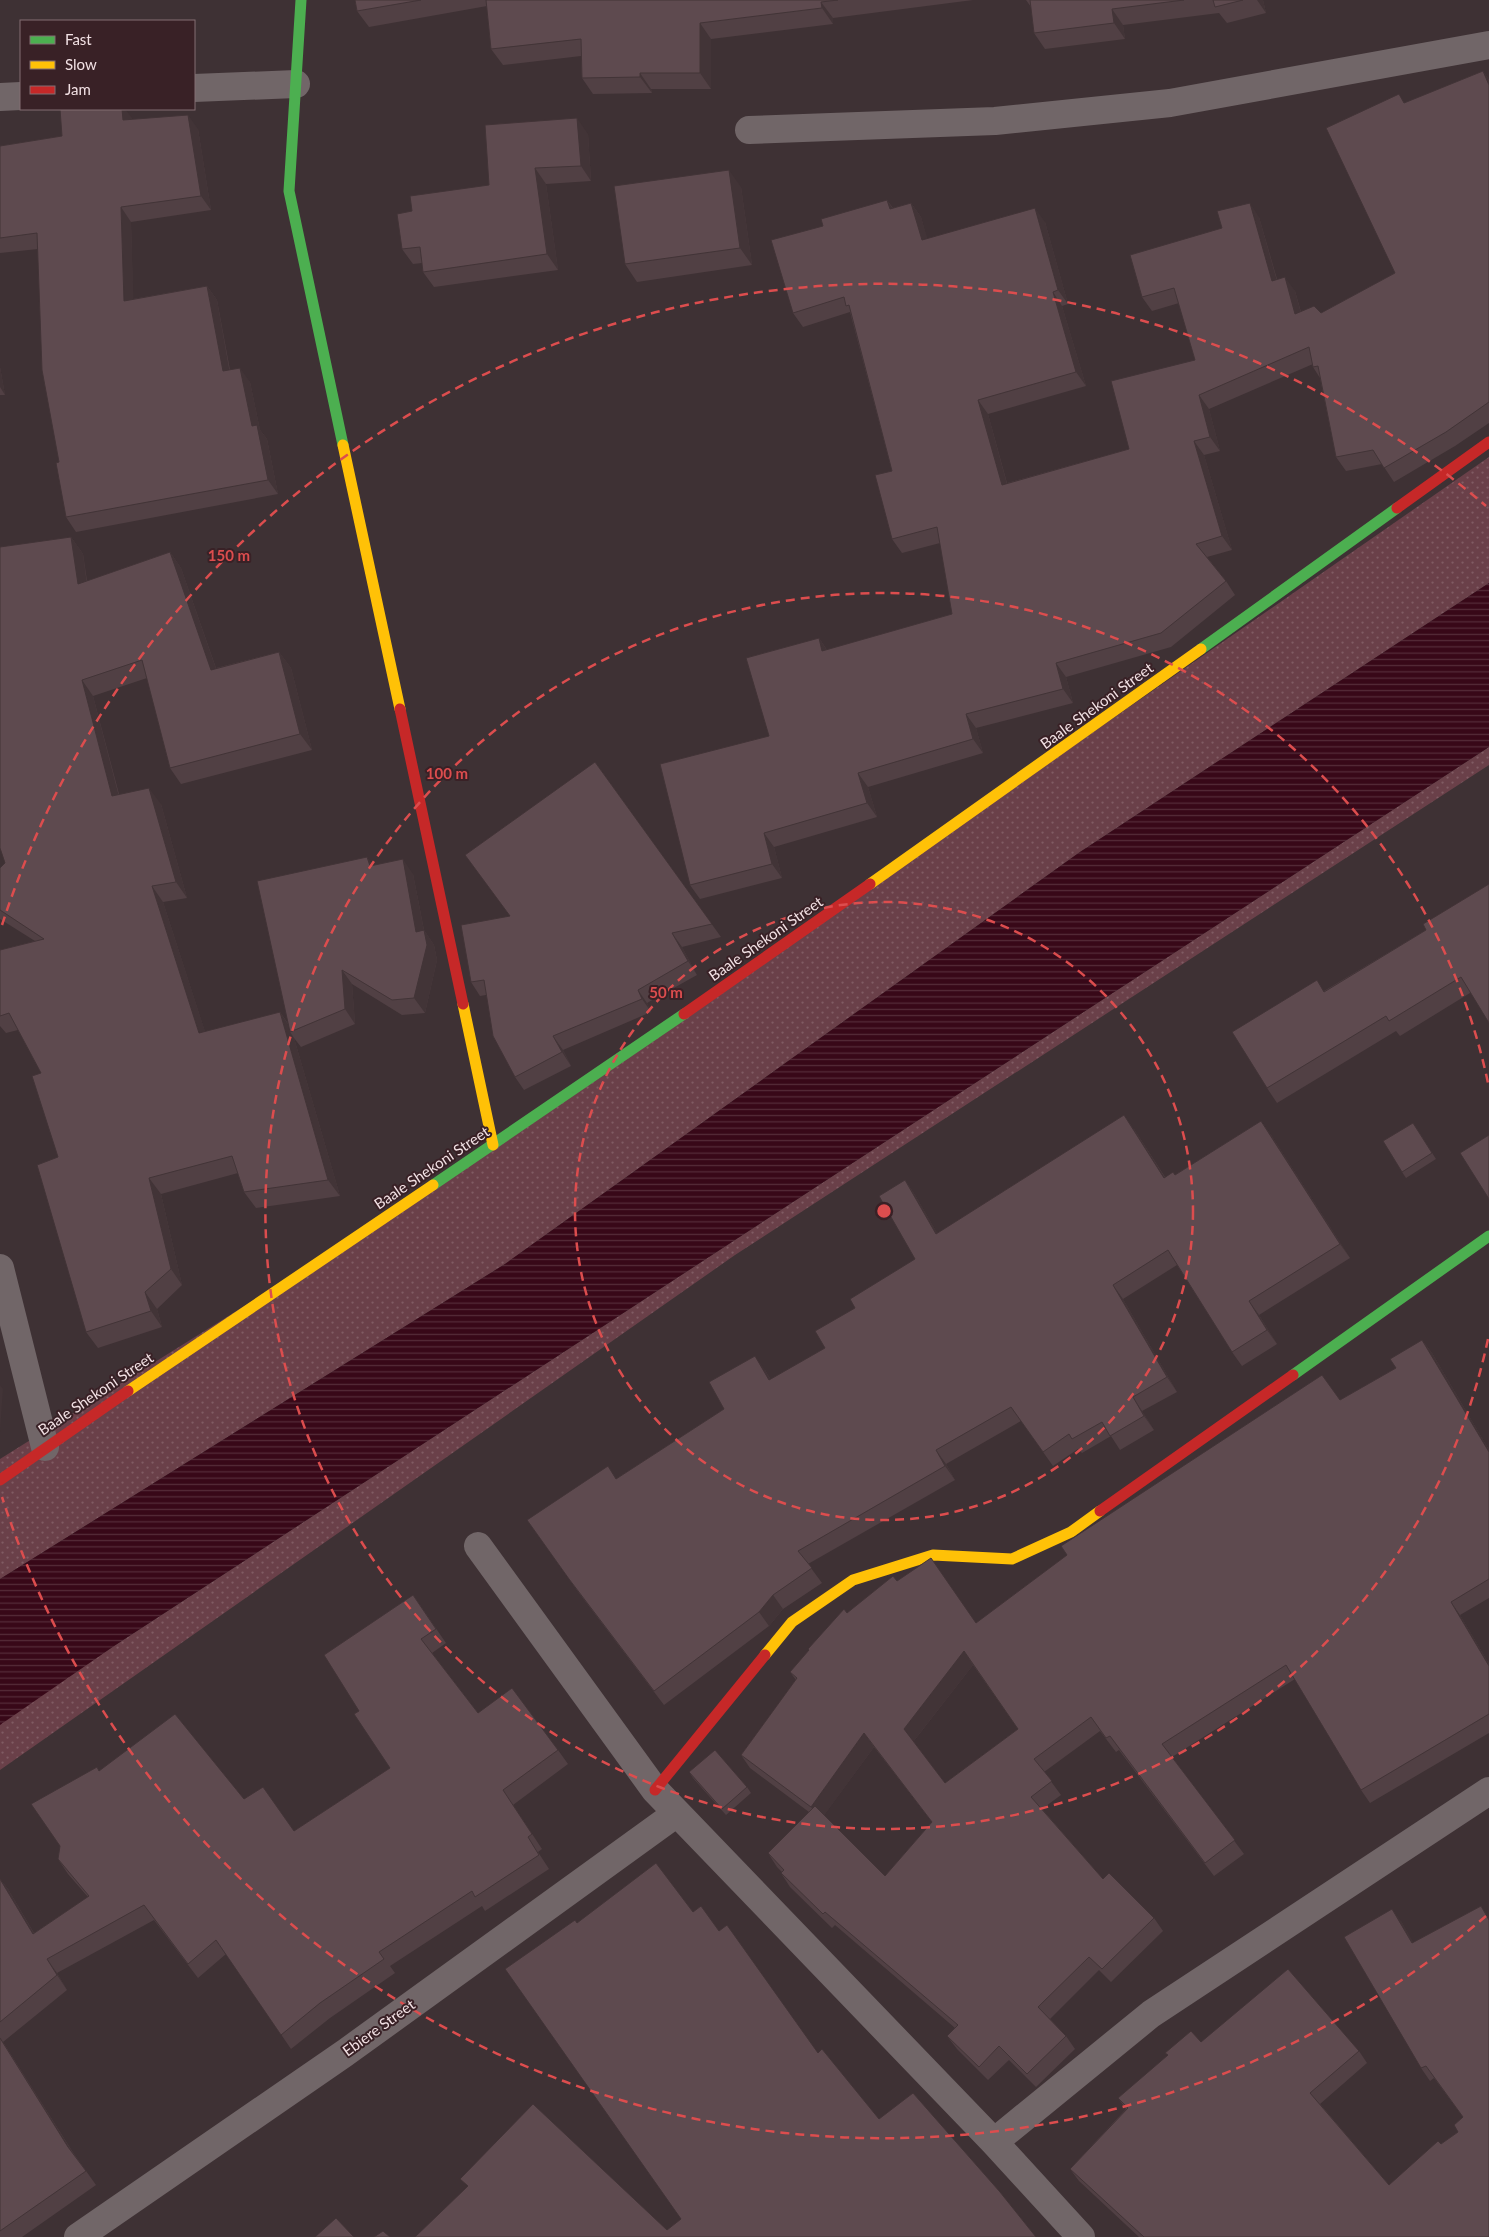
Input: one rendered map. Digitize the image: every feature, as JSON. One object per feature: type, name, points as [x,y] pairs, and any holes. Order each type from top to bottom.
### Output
[{"type":"street","points":[[301,0],[289,191],[493,1145]]},
{"type":"street","points":[[749,130],[995,121],[1170,103],[1489,45]]},
{"type":"street","points":[[195,88],[296,84]]},
{"type":"street","points":[[0,97],[20,96]]},
{"type":"street","name":"Baale Shekoni Street","points":[[0,1480],[44,1447],[622,1057],[1006,789],[1489,442]]},
{"type":"street","points":[[655,1790],[792,1622],[853,1580],[933,1555],[1012,1559],[1071,1532],[1489,1236]]},
{"type":"street","points":[[0,1268],[44,1447]]},
{"type":"street","points":[[478,1546],[655,1790],[994,2142],[1071,2234]]},
{"type":"street","points":[[994,2142],[1151,2014],[1489,1791]]},
{"type":"street","name":"Ebiere Street","points":[[78,2237],[353,2047],[677,1813]]},
{"type":"shaded area","points":[[1489,457],[1489,583],[1080,852],[505,1264],[0,1579],[0,1459],[479,1159]]},
{"type":"shaded area","points":[[1489,583],[1489,747],[114,1646],[0,1725],[0,1579],[505,1264],[1080,852]]},
{"type":"shaded area","points":[[1489,747],[1489,765],[735,1255],[0,1770],[0,1723],[114,1646]]},
{"type":"building","points":[[355,0],[421,0],[357,11]]},
{"type":"building","points":[[486,0],[838,0],[821,2],[822,8],[700,23],[700,73],[640,73],[640,77],[582,78],[581,39],[491,49]]},
{"type":"building","points":[[1030,0],[1184,0],[1112,9],[1114,23],[1034,33]]},
{"type":"building","points":[[1213,0],[1243,0],[1215,7]]},
{"type":"building","points":[[1483,71],[1489,85],[1489,402],[1446,432],[1384,468],[1373,450],[1336,457],[1318,366],[1313,367],[1309,347],[1199,395],[1210,437],[1194,441],[1222,536],[1196,544],[1226,581],[1161,633],[1056,663],[1063,689],[966,714],[973,739],[858,773],[867,803],[764,833],[772,864],[690,885],[660,764],[769,736],[746,658],[819,638],[822,651],[952,614],[937,527],[892,539],[875,475],[892,471],[849,305],[846,306],[844,297],[793,313],[771,240],[823,226],[821,219],[887,200],[890,209],[911,203],[922,240],[1035,208],[1058,290],[1053,292],[1076,372],[978,400],[1002,485],[1129,449],[1111,381],[1195,360],[1174,288],[1142,297],[1130,255],[1222,228],[1217,211],[1250,203],[1272,281],[1285,277],[1295,314],[1314,306],[1321,313],[1395,273],[1326,128],[1399,94],[1404,103]]},
{"type":"building","points":[[60,110],[122,110],[123,120],[188,115],[201,196],[121,207],[124,301],[207,286],[223,371],[240,368],[252,426],[257,425],[268,480],[66,517],[56,463],[59,462],[42,370],[37,233],[0,238],[0,146],[62,136]]},
{"type":"building","points":[[577,118],[581,166],[535,168],[547,254],[423,272],[420,247],[402,249],[397,214],[412,211],[410,196],[489,185],[485,125]]},
{"type":"building","points":[[729,170],[740,248],[625,264],[614,186]]},
{"type":"building","points":[[71,537],[78,584],[170,552],[211,670],[279,652],[300,734],[170,768],[142,660],[82,680],[112,796],[149,788],[176,882],[152,886],[199,1033],[280,1012],[328,1180],[244,1192],[232,1156],[149,1178],[171,1269],[145,1292],[151,1311],[86,1332],[37,1165],[58,1157],[32,1076],[41,1073],[9,1013],[0,1016],[0,950],[44,939],[0,910],[0,868],[5,863],[0,848],[0,547]]},
{"type":"building","points":[[595,762],[712,924],[672,933],[688,961],[638,990],[642,999],[553,1036],[562,1052],[515,1077],[493,1036],[484,980],[471,982],[461,925],[510,916],[465,855]]},
{"type":"building","points":[[367,857],[370,866],[403,859],[416,932],[424,930],[427,945],[414,998],[392,1000],[342,970],[345,1009],[290,1032],[257,881]]},
{"type":"building","points":[[1489,884],[1489,1023],[1461,977],[1389,1021],[1386,1016],[1267,1088],[1232,1032],[1317,980],[1324,992],[1426,930],[1423,924]]},
{"type":"building","points":[[1124,1115],[1164,1178],[1173,1172],[1175,1175],[1261,1121],[1340,1244],[1249,1301],[1267,1330],[1232,1352],[1168,1250],[1113,1285],[1167,1377],[1133,1397],[1144,1416],[1110,1436],[1102,1422],[1072,1439],[1069,1434],[1043,1452],[1011,1407],[936,1450],[945,1466],[798,1551],[812,1568],[773,1595],[759,1612],[654,1691],[527,1520],[608,1466],[616,1479],[724,1409],[709,1382],[755,1356],[769,1380],[825,1348],[815,1331],[855,1308],[850,1299],[915,1259],[879,1196],[905,1180],[936,1234]]},
{"type":"building","points":[[1413,1123],[1432,1153],[1402,1172],[1383,1141]]},
{"type":"building","points":[[1489,1135],[1489,1199],[1460,1153]]},
{"type":"building","points":[[1422,1340],[1489,1452],[1489,1579],[1451,1602],[1489,1666],[1489,1714],[1361,1790],[1286,1665],[1162,1744],[1235,1840],[1205,1863],[1110,1736],[1106,1738],[1091,1717],[1034,1759],[1052,1781],[1031,1797],[1103,1879],[1109,1873],[1154,1918],[1102,1969],[1089,1957],[1038,2007],[1066,2036],[1027,2074],[999,2046],[979,2067],[947,2036],[958,2025],[825,1912],[823,1914],[781,1873],[784,1870],[768,1853],[815,1806],[885,1876],[932,1822],[864,1733],[811,1807],[741,1755],[797,1678],[790,1672],[808,1649],[844,1609],[847,1613],[893,1576],[897,1581],[931,1558],[976,1623],[1067,1555],[1061,1546],[1322,1375],[1340,1400],[1396,1368],[1390,1359]],"holes":[[[964,1651],[1018,1729],[945,1783],[904,1729]]]},
{"type":"building","points":[[413,1595],[436,1629],[421,1639],[478,1713],[512,1688],[558,1750],[503,1790],[532,1834],[528,1837],[539,1855],[475,1897],[472,1891],[379,1952],[384,1959],[320,2003],[281,2035],[216,1940],[188,1964],[144,1905],[47,1959],[57,1975],[0,2022],[0,1879],[33,1934],[89,1896],[58,1859],[60,1846],[31,1804],[97,1767],[99,1771],[175,1714],[244,1799],[263,1787],[294,1831],[390,1768],[354,1714],[359,1711],[324,1655]]},
{"type":"building","points":[[715,1750],[747,1787],[722,1809],[689,1772]]},
{"type":"building","points":[[656,1863],[693,1912],[701,1906],[719,1931],[727,1925],[818,2053],[822,2049],[879,2119],[913,2093],[1000,2192],[1036,2237],[415,2237],[468,2186],[460,2179],[533,2104],[667,2230],[681,2219],[505,1969],[575,1920],[577,1923]]},
{"type":"building","points":[[1481,1906],[1489,1920],[1489,2237],[1144,2237],[1070,2169],[1128,2108],[1118,2098],[1168,2055],[1165,2053],[1191,2031],[1201,2042],[1288,1969],[1359,2051],[1310,2093],[1389,2185],[1438,2141],[1441,2144],[1458,2132],[1454,2125],[1463,2117],[1426,2066],[1421,2068],[1344,1937],[1392,1909],[1412,1943]]},
{"type":"building","points":[[0,2038],[68,2147],[86,2171],[0,2231]]},
{"type":"building","points":[[336,2218],[354,2237],[315,2237]]},
{"type":"building","points":[[383,2231],[390,2237],[374,2237]]},
{"type":"traffic: fast","points":[[301,0],[289,191],[343,445]]},
{"type":"traffic: fast","points":[[1201,649],[1397,508]]},
{"type":"traffic: fast","points":[[433,1185],[684,1014]]},
{"type":"traffic: fast","points":[[1293,1375],[1489,1236]]},
{"type":"traffic: slow","points":[[343,445],[400,709]]},
{"type":"traffic: slow","points":[[870,884],[1201,649]]},
{"type":"traffic: slow","points":[[463,1004],[493,1145]]},
{"type":"traffic: slow","points":[[128,1391],[433,1185]]},
{"type":"traffic: slow","points":[[765,1655],[792,1622],[853,1580],[933,1555],[1012,1559],[1071,1532],[1100,1511]]},
{"type":"traffic: jam","points":[[1397,508],[1489,442]]},
{"type":"traffic: jam","points":[[400,709],[463,1004]]},
{"type":"traffic: jam","points":[[684,1014],[870,884]]},
{"type":"traffic: jam","points":[[1100,1511],[1293,1375]]},
{"type":"traffic: jam","points":[[0,1480],[128,1391]]},
{"type":"traffic: jam","points":[[655,1790],[765,1655]]}]
